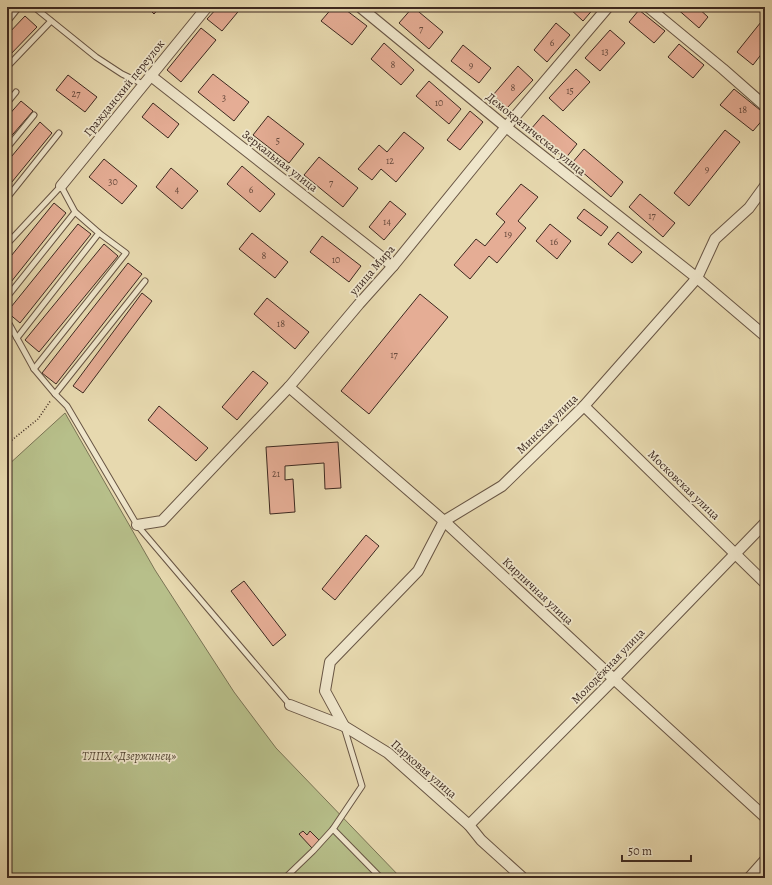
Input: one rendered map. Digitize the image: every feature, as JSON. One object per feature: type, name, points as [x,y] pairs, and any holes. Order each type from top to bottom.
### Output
[{"type":"street","name":"Гражданский переулок","points":[[61,186],[207,7]]},
{"type":"street","name":"Демократическая улица","points":[[360,7],[506,127],[697,278],[765,336]]},
{"type":"street","name":"улица Мира","points":[[137,525],[162,521],[289,386],[393,266],[506,127],[608,7]]},
{"type":"street","points":[[648,7],[765,106]]},
{"type":"street","name":"Зеркальная улица","points":[[151,76],[393,266]]},
{"type":"street","name":"Минская улица","points":[[444,520],[502,486],[584,406],[697,278],[715,239],[749,208],[765,186]]},
{"type":"street","name":"Кирпичная улица","points":[[289,386],[444,520],[614,679],[765,817]]},
{"type":"street","name":"Московская улица","points":[[584,406],[765,582]]},
{"type":"street","points":[[344,726],[326,692],[330,662],[418,571],[444,520]]},
{"type":"street","name":"Молодёжная улица","points":[[469,825],[614,679],[765,523]]},
{"type":"street","name":"Парковая улица","points":[[290,705],[344,726],[388,753],[469,825],[481,840],[524,878]]},
{"type":"street","points":[[749,878],[765,860]]},
{"type":"lane","points":[[7,22],[19,7]]},
{"type":"lane","points":[[34,7],[96,58],[122,74],[143,84]]},
{"type":"lane","points":[[7,67],[51,21]]},
{"type":"lane","points":[[7,103],[16,92]]},
{"type":"lane","points":[[7,148],[34,115]]},
{"type":"lane","points":[[7,198],[59,133]]},
{"type":"lane","points":[[7,244],[61,186],[75,212],[99,233],[126,253],[34,369]]},
{"type":"lane","points":[[7,297],[75,212]]},
{"type":"lane","points":[[17,338],[99,233]]},
{"type":"lane","points":[[55,394],[145,281]]},
{"type":"lane","points":[[7,320],[34,369],[67,406],[137,525],[290,705]]},
{"type":"lane","points":[[285,878],[333,829],[362,786],[344,726]]},
{"type":"lane","points":[[333,829],[381,878]]},
{"type":"path","points":[[7,444],[38,419],[55,394]]},
{"type":"green space","name":"ТЛПХ «Дзержинец»","points":[[65,413],[155,570],[234,692],[276,748],[401,878],[7,878],[7,466]]},
{"type":"building","points":[[147,7],[160,7],[154,14]]},
{"type":"building","points":[[218,7],[242,7],[222,31],[207,19]]},
{"type":"building","points":[[333,7],[342,7],[367,26],[352,45],[321,21]]},
{"type":"building","points":[[413,7],[443,32],[429,49],[399,23]]},
{"type":"building","points":[[568,7],[595,7],[583,21]]},
{"type":"building","points":[[675,7],[697,7],[708,17],[699,28]]},
{"type":"building","points":[[639,10],[665,31],[654,43],[629,22]]},
{"type":"building","points":[[25,16],[37,27],[7,58],[7,35]]},
{"type":"building","points":[[765,17],[765,54],[763,52],[753,65],[737,52]]},
{"type":"building","points":[[556,23],[570,35],[547,62],[534,50]]},
{"type":"building","points":[[201,28],[216,40],[181,82],[167,70]]},
{"type":"building","points":[[610,30],[625,43],[600,71],[585,58]]},
{"type":"building","points":[[384,43],[414,70],[401,85],[371,59]]},
{"type":"building","points":[[679,44],[704,65],[693,78],[668,57]]},
{"type":"building","points":[[463,45],[491,68],[479,83],[451,61]]},
{"type":"building","points":[[518,66],[533,80],[507,108],[493,95]]},
{"type":"building","points":[[576,69],[590,82],[563,111],[549,98]]},
{"type":"building","points":[[213,74],[249,102],[234,121],[198,92]]},
{"type":"building","points":[[68,75],[97,97],[85,112],[56,90]]},
{"type":"building","points":[[429,81],[461,109],[449,124],[416,96]]},
{"type":"building","points":[[734,89],[765,114],[765,117],[753,131],[720,105]]},
{"type":"building","points":[[21,101],[33,111],[7,141],[7,117]]},
{"type":"building","points":[[153,103],[179,124],[168,138],[142,117]]},
{"type":"building","points":[[470,111],[483,122],[460,150],[447,140]]},
{"type":"building","points":[[543,115],[577,144],[565,159],[531,129]]},
{"type":"building","points":[[268,116],[304,144],[289,163],[253,135]]},
{"type":"building","points":[[40,122],[52,133],[7,188],[7,162]]},
{"type":"building","points":[[725,130],[740,142],[689,206],[674,193]]},
{"type":"building","points":[[404,132],[424,148],[396,182],[381,169],[372,180],[358,169],[379,145],[387,152]]},
{"type":"building","points":[[584,149],[623,182],[611,197],[572,163]]},
{"type":"building","points":[[319,157],[358,188],[343,207],[304,175]]},
{"type":"building","points":[[104,159],[137,186],[122,204],[89,177]]},
{"type":"building","points":[[242,166],[275,194],[260,212],[227,184]]},
{"type":"building","points":[[171,168],[198,191],[182,209],[156,187]]},
{"type":"building","points":[[521,184],[538,197],[518,221],[526,228],[497,263],[489,256],[470,279],[454,265],[476,239],[485,246],[505,222],[496,214]]},
{"type":"building","points":[[640,194],[675,223],[663,237],[629,207]]},
{"type":"building","points":[[390,201],[406,214],[384,240],[369,227]]},
{"type":"building","points":[[54,203],[66,213],[7,287],[7,261]]},
{"type":"building","points":[[584,209],[608,227],[601,236],[577,218]]},
{"type":"building","points":[[78,224],[91,234],[20,323],[7,312]]},
{"type":"building","points":[[550,224],[571,241],[557,259],[536,241]]},
{"type":"building","points":[[618,232],[642,252],[632,263],[608,244]]},
{"type":"building","points":[[252,233],[288,262],[275,278],[239,249]]},
{"type":"building","points":[[322,236],[361,266],[349,282],[310,252]]},
{"type":"building","points":[[104,244],[118,256],[39,352],[25,340]]},
{"type":"building","points":[[128,263],[142,274],[56,384],[42,373]]},
{"type":"building","points":[[142,293],[152,301],[83,393],[73,386]]},
{"type":"building","points":[[420,294],[448,317],[369,414],[341,391]]},
{"type":"building","points":[[267,298],[309,332],[295,349],[254,314]]},
{"type":"building","points":[[253,371],[268,383],[237,420],[222,407]]},
{"type":"building","points":[[159,406],[208,448],[196,461],[148,420]]},
{"type":"building","points":[[338,442],[341,488],[325,489],[324,463],[285,466],[285,480],[293,479],[295,512],[270,514],[266,447]]},
{"type":"building","points":[[366,535],[379,546],[335,600],[322,589]]},
{"type":"building","points":[[244,581],[286,635],[273,646],[231,591]]},
{"type":"building","points":[[303,831],[307,835],[310,831],[320,841],[312,848],[299,834]]}]
